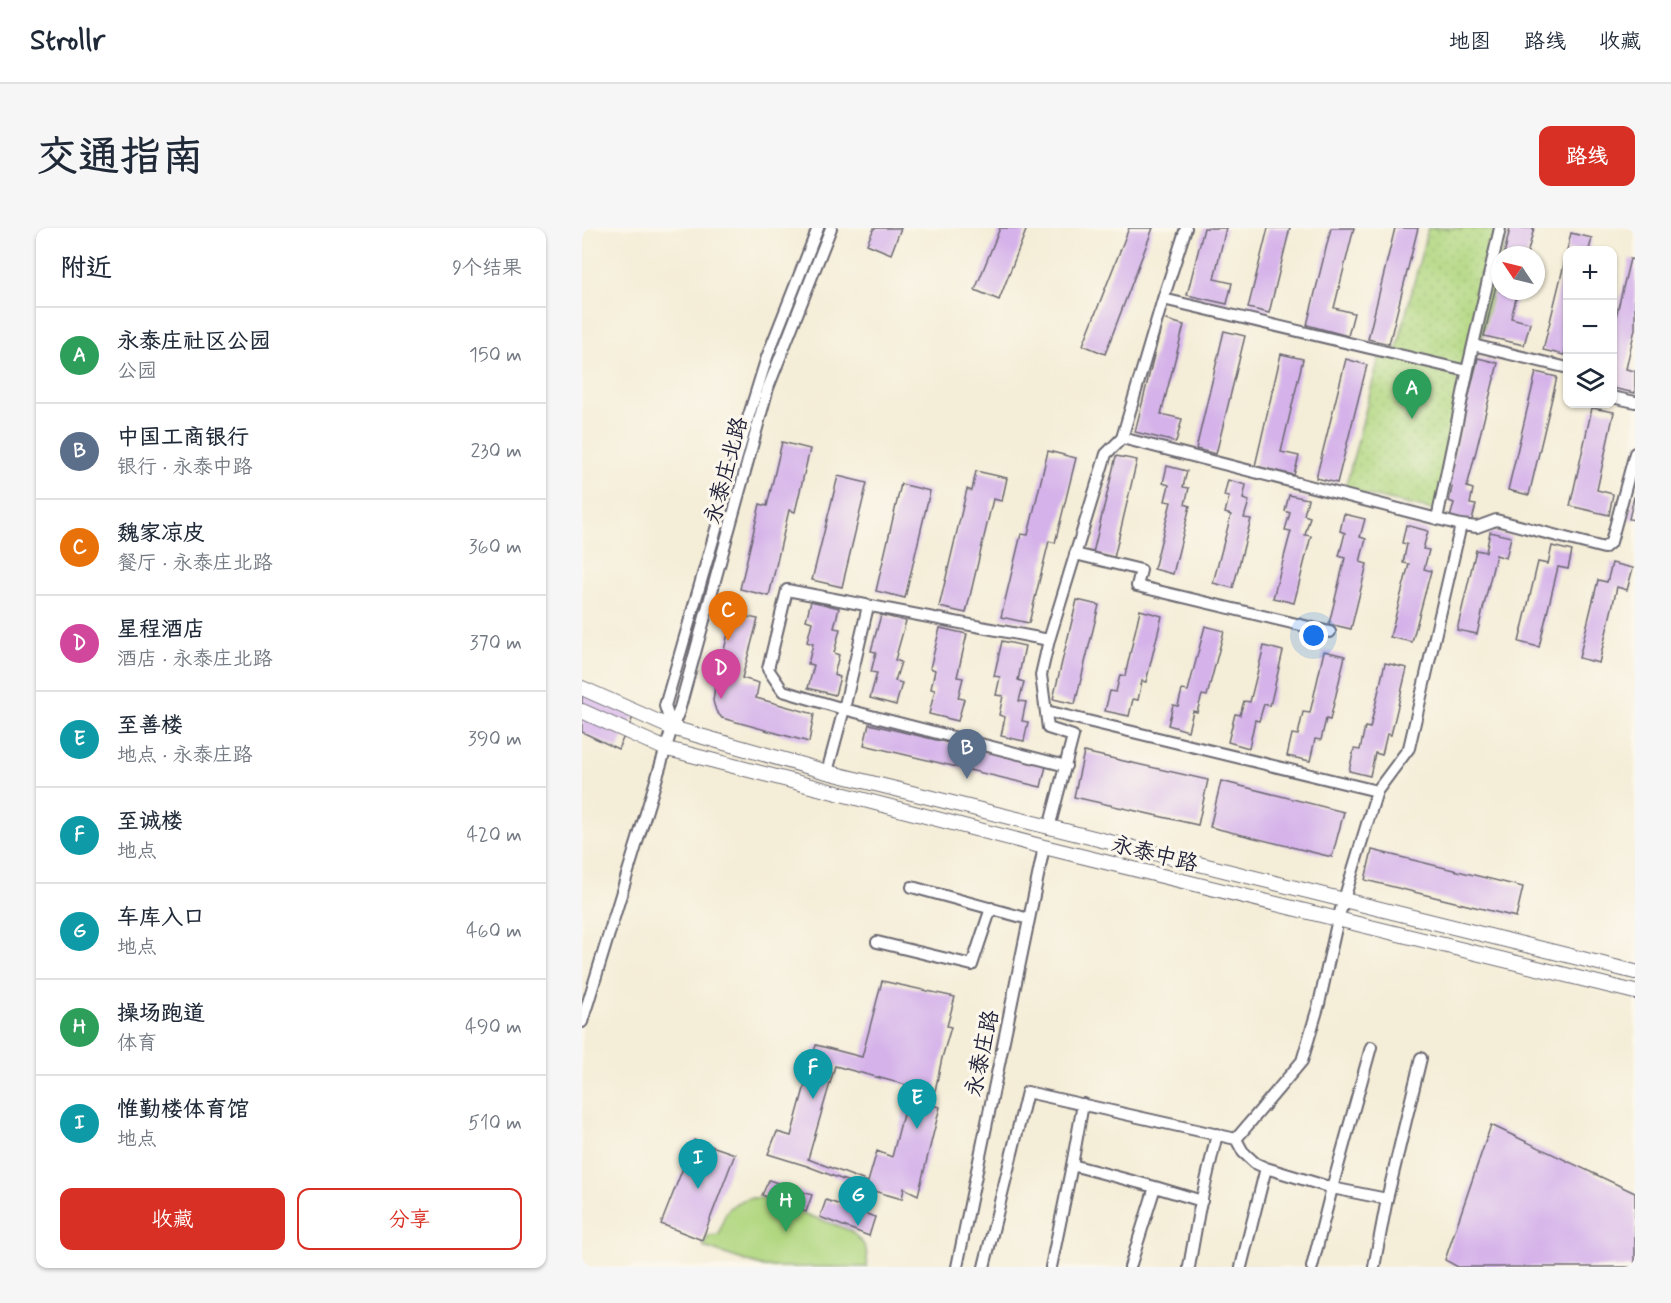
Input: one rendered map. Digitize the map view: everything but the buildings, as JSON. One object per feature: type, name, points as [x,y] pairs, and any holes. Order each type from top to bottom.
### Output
[{"type":"main road","name":"永泰中路","points":[[582,688],[672,728],[827,772],[1635,972]]},
{"type":"main road","name":"永泰中路","points":[[582,711],[666,748],[1044,847],[1635,992]]},
{"type":"street","name":"永泰庄北路","points":[[672,728],[665,706],[749,415],[767,357],[818,228]]},
{"type":"street","name":"永泰庄北路","points":[[582,1022],[679,711],[768,388],[831,228]]},
{"type":"street","points":[[1049,828],[1073,736],[1048,728],[1041,675],[1049,640],[1106,454],[1122,438],[1186,228]]},
{"type":"street","points":[[1163,299],[1467,371],[1500,228]]},
{"type":"street","points":[[1473,345],[1563,367]]},
{"type":"street","points":[[1437,519],[1473,345]]},
{"type":"street","points":[[1617,398],[1635,402]]},
{"type":"street","points":[[1122,438],[1461,525],[1477,527],[1496,520],[1604,548],[1611,542],[1635,453]]},
{"type":"street","points":[[1236,1139],[1302,1061],[1319,1004],[1338,919],[1377,791],[1409,748],[1461,525]]},
{"type":"street","points":[[1075,554],[1142,570],[1137,586],[1330,632]]},
{"type":"street","points":[[1049,640],[787,590],[768,669],[783,691],[1066,766]]},
{"type":"street","points":[[827,772],[868,606]]},
{"type":"street","points":[[1046,711],[1377,791]]},
{"type":"street","name":"永泰庄路","points":[[957,1267],[1044,847]]},
{"type":"street","points":[[912,886],[1029,919]]},
{"type":"street","points":[[877,942],[972,965],[991,908]]},
{"type":"street","points":[[1312,1267],[1371,1047]]},
{"type":"street","points":[[1374,1267],[1387,1199],[1421,1058]]},
{"type":"street","points":[[984,1267],[1027,1092],[1236,1139]]},
{"type":"street","points":[[1051,1267],[1083,1104]]},
{"type":"street","points":[[1190,1267],[1217,1134]]},
{"type":"street","points":[[1236,1139],[1242,1152],[1255,1163],[1266,1168],[1332,1188],[1387,1199]]},
{"type":"street","points":[[1072,1165],[1202,1201]]},
{"type":"street","points":[[1241,1267],[1266,1168]]},
{"type":"street","points":[[1130,1267],[1155,1187]]},
{"type":"green space","points":[[1428,228],[1481,228],[1507,235],[1504,246],[1491,246],[1491,299],[1438,511],[1345,490],[1382,346],[1397,349]]},
{"type":"green space","points":[[749,1198],[761,1198],[849,1230],[864,1246],[867,1267],[764,1267],[704,1247],[708,1236],[719,1235],[727,1211],[735,1204]]},
{"type":"place","name":"永泰庄社区公园","points":[[1412,419]]},
{"type":"place","name":"魏家凉皮","points":[[728,641]]},
{"type":"place","name":"星程酒店","points":[[721,699]]},
{"type":"place","name":"中国工商银行","points":[[967,779]]},
{"type":"place","name":"至诚楼","points":[[813,1099]]},
{"type":"place","name":"至善楼","points":[[917,1129]]},
{"type":"place","name":"惟勤楼体育馆","points":[[698,1189]]},
{"type":"place","name":"车库入口","points":[[858,1226]]},
{"type":"place","name":"操场跑道","points":[[786,1232]]}]
